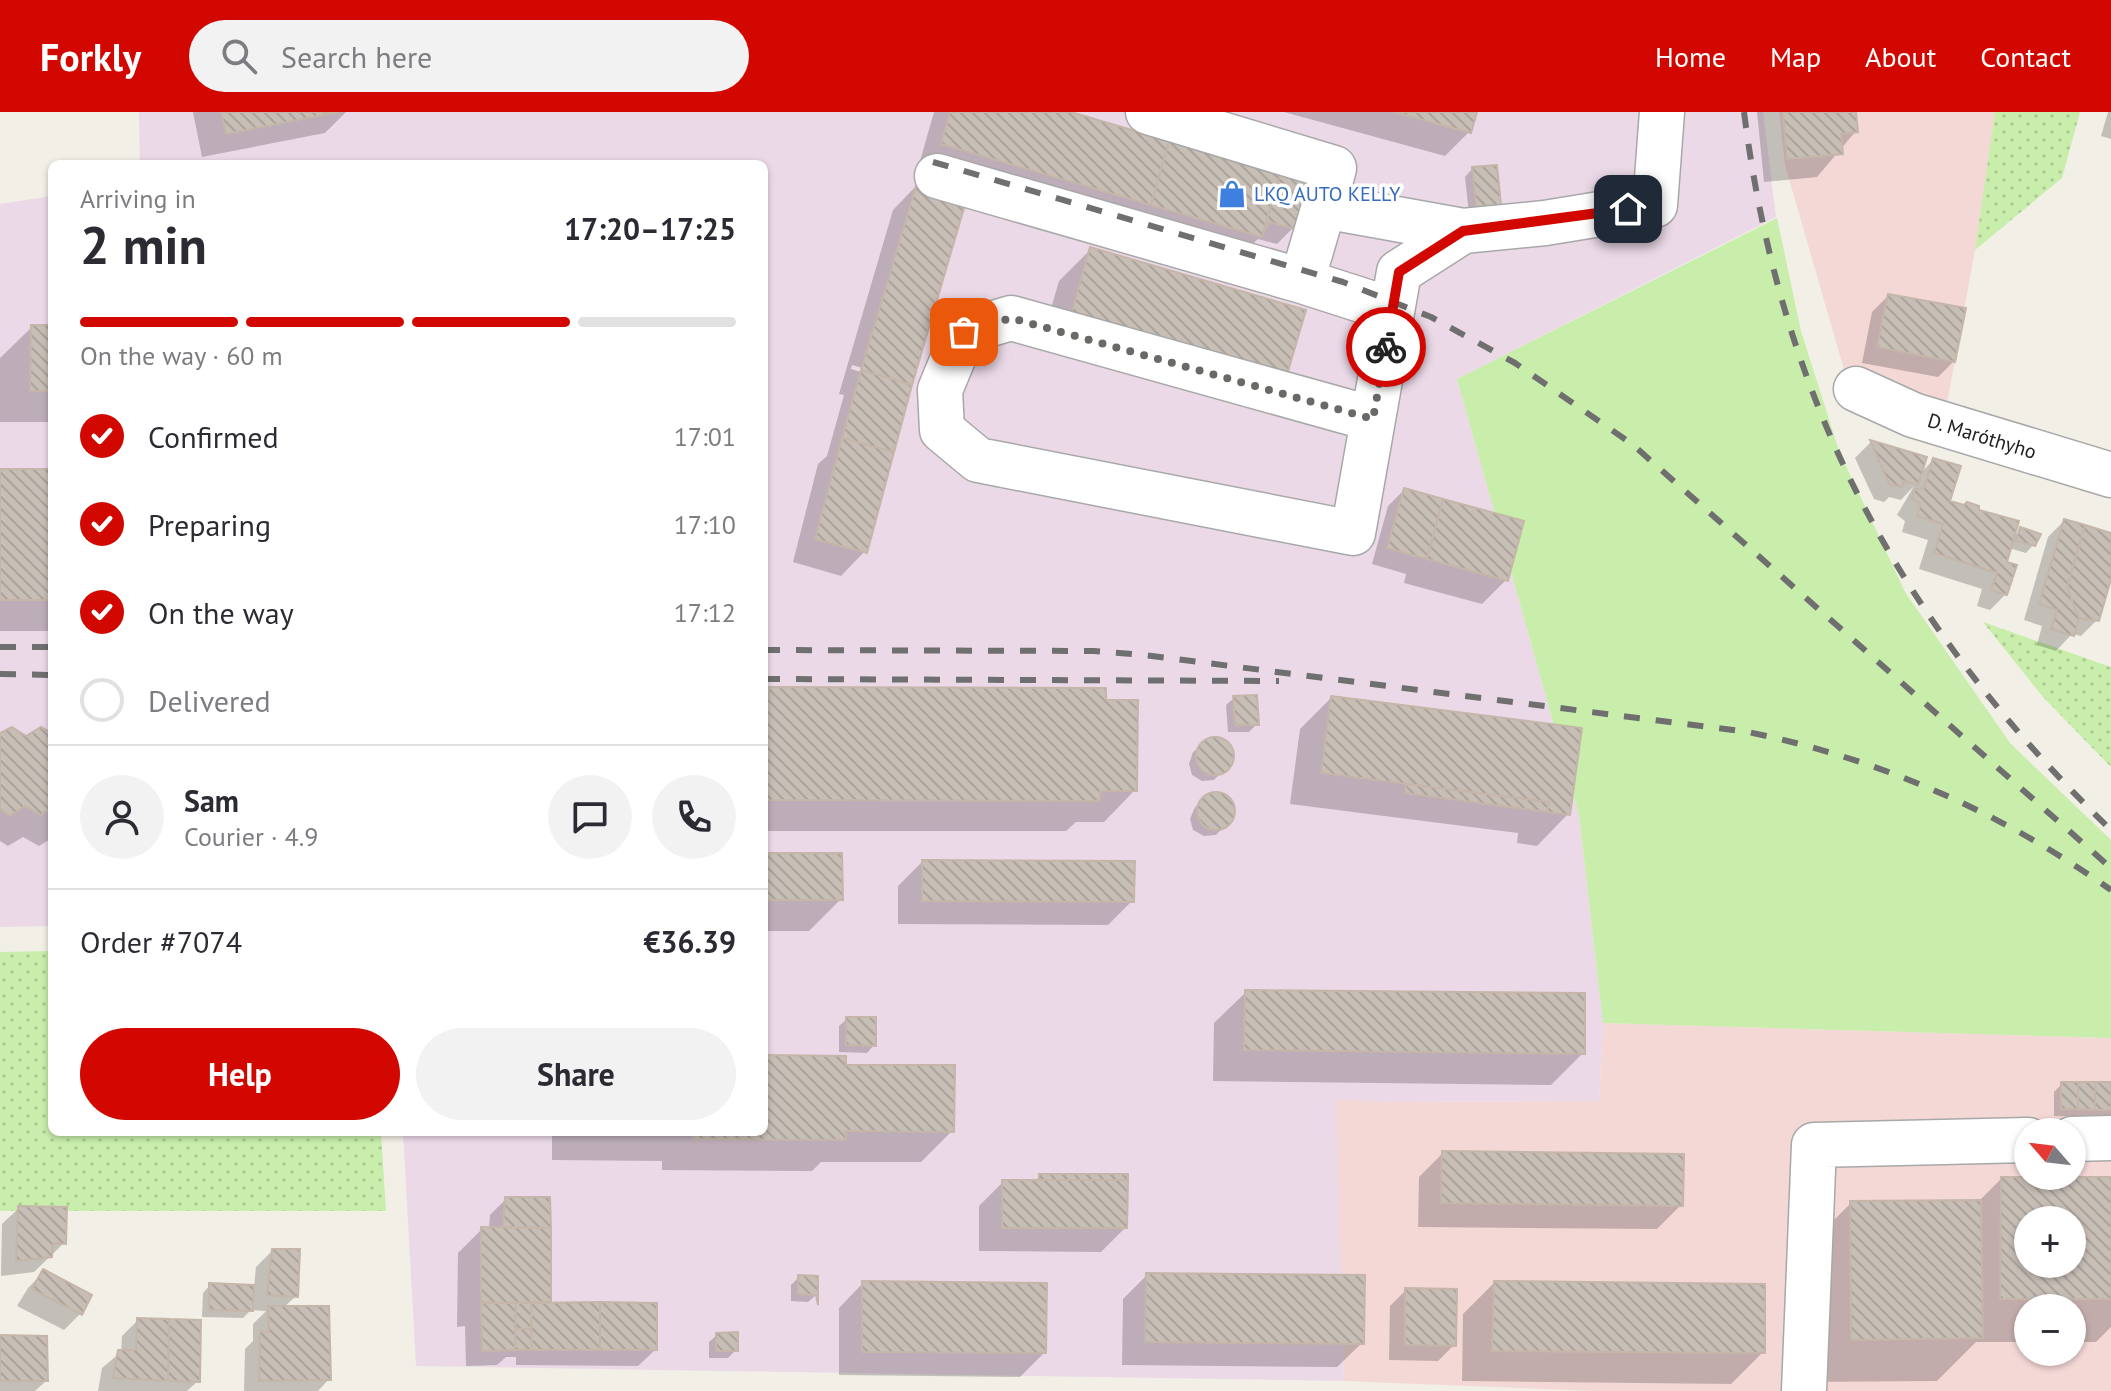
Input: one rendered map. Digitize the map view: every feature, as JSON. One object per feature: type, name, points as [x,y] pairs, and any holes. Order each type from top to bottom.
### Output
[{"type":"street","points":[[1148,112],[1334,168],[1302,281]]},
{"type":"street","points":[[1324,206],[1463,231],[1545,223],[1655,205],[1662,112]]},
{"type":"street","points":[[937,176],[1392,310]]},
{"type":"street","points":[[1373,419],[1011,318],[964,332],[940,390],[942,430],[978,460],[1353,533],[1399,272],[1463,231]]},
{"type":"street","name":"D. Maróthyho","points":[[1856,389],[1913,415],[2111,475]]},
{"type":"street","points":[[2086,1139],[2111,1138]]},
{"type":"street","points":[[1804,1391],[1814,1145],[2014,1140]]},
{"type":"shaded area","points":[[139,112],[1763,112],[1776,217],[1457,379],[1579,815],[1603,1023],[1599,1101],[1392,1102],[1336,1099],[1344,1381],[416,1366],[403,1136],[768,1136],[768,160],[140,160]]},
{"type":"shaded area","points":[[1779,112],[1995,112],[1975,250],[1946,409],[1847,380],[1785,165]]},
{"type":"shaded area","points":[[48,197],[48,926],[0,927],[0,204]]},
{"type":"shaded area","points":[[1603,1023],[2111,1038],[2111,1391],[1596,1391],[1344,1381],[1335,1098],[1392,1102],[1599,1101]]},
{"type":"green space","points":[[1995,112],[2080,112],[2062,178],[1975,250]]},
{"type":"green space","points":[[1777,218],[1801,331],[1839,451],[1905,592],[2010,743],[2111,840],[2111,1038],[1603,1023],[1579,815],[1457,379]]},
{"type":"green space","points":[[1983,622],[2111,667],[2111,767],[2043,697]]},
{"type":"green space","points":[[48,951],[48,1136],[381,1136],[386,1211],[0,1211],[0,952]]},
{"type":"building","points":[[221,112],[339,112],[226,134]]},
{"type":"building","points":[[950,112],[1071,112],[1169,141],[1151,205],[941,144]]},
{"type":"building","points":[[1394,112],[1477,112],[1471,133]]},
{"type":"building","points":[[1783,112],[1856,112],[1858,132],[1841,134],[1843,154],[1787,159]]},
{"type":"building","points":[[1169,141],[1280,173],[1262,237],[1151,205]]},
{"type":"building","points":[[1497,165],[1501,205],[1476,207],[1472,167]]},
{"type":"building","points":[[1280,173],[1308,180],[1295,229],[1269,222],[1262,237]]},
{"type":"building","points":[[917,183],[967,198],[912,385],[861,370]]},
{"type":"building","points":[[1090,247],[1306,310],[1286,378],[1071,315]]},
{"type":"building","points":[[1888,294],[1966,308],[1955,362],[1877,347]]},
{"type":"building","points":[[31,325],[48,325],[48,391],[30,391]]},
{"type":"building","points":[[861,370],[912,385],[894,452],[842,438]]},
{"type":"building","points":[[842,438],[894,452],[867,553],[815,539]]},
{"type":"building","points":[[1870,440],[1927,457],[1918,485],[1904,481],[1902,487],[1889,484]]},
{"type":"building","points":[[1933,458],[1961,466],[1950,501],[1964,505],[1967,502],[1979,506],[1979,510],[2019,521],[2007,562],[2017,565],[2007,595],[1991,590],[1997,573],[1934,553],[1943,524],[1917,516],[1920,504],[1912,498],[1914,490],[1924,488]]},
{"type":"building","points":[[0,469],[48,469],[48,600],[0,600]]},
{"type":"building","points":[[1404,488],[1443,499],[1427,559],[1387,548]]},
{"type":"building","points":[[1443,499],[1524,521],[1508,581],[1427,559]]},
{"type":"building","points":[[2064,519],[2085,525],[2067,587],[2079,618],[2074,636],[2051,629],[2057,610],[2039,604]]},
{"type":"building","points":[[2085,525],[2111,533],[2111,579],[2099,621],[2079,618],[2067,587]]},
{"type":"building","points":[[2020,527],[2041,534],[2035,546],[2016,541]]},
{"type":"building","points":[[769,687],[1106,688],[1106,700],[1138,700],[1137,791],[1100,791],[1100,801],[768,800]]},
{"type":"building","points":[[1257,695],[1259,725],[1235,725],[1233,696]]},
{"type":"building","points":[[1331,696],[1582,728],[1570,815],[1547,812],[1549,802],[1321,773]]},
{"type":"building","points":[[12,727],[26,736],[41,727],[48,731],[48,811],[41,815],[25,806],[10,816],[0,809],[0,733]]},
{"type":"building","points":[[1215,737],[1228,743],[1234,756],[1228,769],[1215,775],[1202,769],[1196,756],[1202,743]]},
{"type":"building","points":[[1406,784],[1549,802],[1547,812],[1405,793]]},
{"type":"building","points":[[1216,792],[1229,798],[1235,811],[1229,824],[1216,830],[1203,824],[1197,811],[1203,798]]},
{"type":"building","points":[[768,853],[842,853],[843,900],[768,900]]},
{"type":"building","points":[[922,860],[1135,861],[1134,902],[922,901]]},
{"type":"building","points":[[1245,990],[1585,993],[1585,1054],[1244,1050]]},
{"type":"building","points":[[846,1017],[876,1017],[876,1046],[846,1045]]},
{"type":"building","points":[[768,1055],[846,1056],[846,1065],[955,1065],[954,1132],[845,1131],[846,1140],[693,1139],[693,1136],[768,1136]]},
{"type":"building","points":[[2061,1082],[2078,1082],[2078,1109],[2061,1109]]},
{"type":"building","points":[[2078,1082],[2095,1082],[2095,1110],[2078,1109]]},
{"type":"building","points":[[2095,1082],[2111,1082],[2111,1110],[2095,1110]]},
{"type":"building","points":[[1442,1151],[1684,1154],[1683,1206],[1441,1203]]},
{"type":"building","points":[[1039,1174],[1128,1174],[1128,1180],[1039,1180]]},
{"type":"building","points":[[2001,1177],[2014,1177],[2014,1190],[2086,1190],[2086,1177],[2111,1177],[2111,1299],[2086,1299],[2086,1294],[2014,1294],[2014,1299],[2000,1299]]},
{"type":"building","points":[[1002,1180],[1128,1180],[1127,1228],[1002,1228]]},
{"type":"building","points":[[505,1197],[550,1197],[551,1228],[503,1227]]},
{"type":"building","points":[[1981,1200],[1983,1338],[1851,1340],[1850,1201]]},
{"type":"building","points":[[18,1206],[67,1207],[66,1244],[53,1243],[52,1257],[16,1261]]},
{"type":"building","points":[[481,1227],[551,1228],[551,1302],[481,1303]]},
{"type":"building","points":[[272,1249],[300,1249],[298,1297],[267,1295]]},
{"type":"building","points":[[43,1269],[92,1295],[82,1315],[32,1289]]},
{"type":"building","points":[[1146,1273],[1365,1275],[1364,1344],[1145,1342]]},
{"type":"building","points":[[798,1275],[818,1276],[818,1305],[816,1295],[798,1294]]},
{"type":"building","points":[[862,1281],[1047,1283],[1046,1353],[862,1352]]},
{"type":"building","points":[[1494,1281],[1765,1284],[1765,1353],[1492,1351]]},
{"type":"building","points":[[209,1283],[254,1285],[253,1311],[209,1310]]},
{"type":"building","points":[[1405,1288],[1457,1289],[1456,1346],[1405,1345]]},
{"type":"building","points":[[600,1302],[657,1303],[657,1350],[600,1350]]},
{"type":"building","points":[[600,1302],[600,1350],[532,1350],[531,1303]]},
{"type":"building","points":[[481,1303],[516,1303],[515,1350],[482,1351]]},
{"type":"building","points":[[516,1303],[531,1303],[531,1329],[515,1329]]},
{"type":"building","points":[[268,1306],[329,1306],[331,1380],[259,1381],[260,1331],[269,1332]]},
{"type":"building","points":[[137,1318],[169,1319],[168,1381],[113,1378],[118,1350],[136,1350]]},
{"type":"building","points":[[169,1319],[201,1320],[200,1382],[168,1381]]},
{"type":"building","points":[[515,1329],[531,1329],[532,1350],[515,1350]]},
{"type":"building","points":[[738,1332],[738,1351],[716,1351],[716,1333]]},
{"type":"building","points":[[0,1335],[47,1336],[48,1381],[0,1381]]},
{"type":"railway","points":[[1744,112],[1762,218],[1787,319],[1821,414],[1863,504],[1912,590],[1970,673],[2036,753],[2111,830]]},
{"type":"railway","points":[[933,162],[1343,282],[1431,317],[1515,363],[1632,444],[2111,868]]},
{"type":"railway","points":[[0,647],[48,647]]},
{"type":"railway","points":[[768,650],[1094,651],[1144,655],[1748,732],[1845,757],[1938,792],[2026,836],[2111,890]]},
{"type":"railway","points":[[0,674],[48,675]]},
{"type":"railway","points":[[768,679],[1279,681]]},
{"type":"way so far","points":[[964,332],[1011,318],[1373,419],[1386,347]]},
{"type":"place","name":"LKQ AUTO KELLY","points":[[1232,194]]},
{"type":"route","points":[[1386,347],[1399,272],[1463,231],[1545,223],[1628,209]]}]
